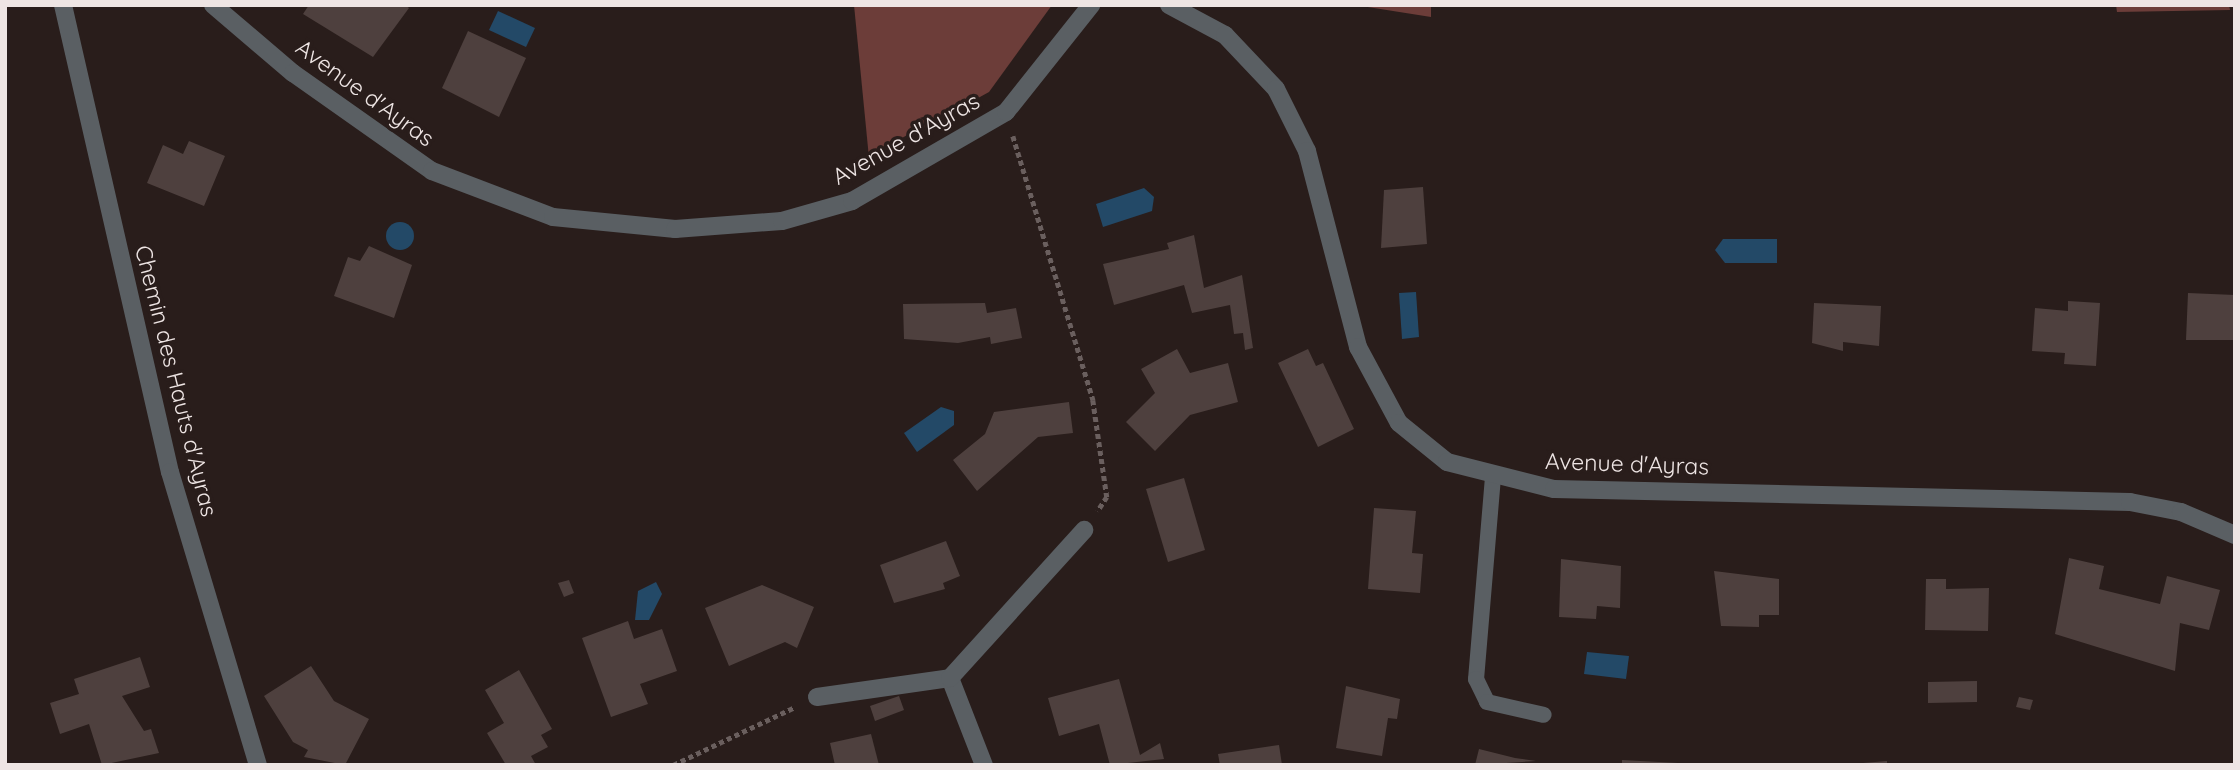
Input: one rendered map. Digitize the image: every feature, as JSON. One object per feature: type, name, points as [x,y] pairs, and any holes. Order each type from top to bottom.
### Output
[{"type":"street","name":"Chemin des Hauts d'Ayras","points":[[62,5],[170,472],[258,765]]},
{"type":"street","name":"Avenue d'Ayras","points":[[213,5],[293,73],[432,171],[553,217],[675,229],[782,221],[852,201],[1006,112],[1061,34],[1091,5]]},
{"type":"street","name":"Avenue d'Ayras","points":[[1168,5],[1225,35],[1276,89],[1307,151],[1358,347],[1399,423],[1447,462],[1493,477],[1553,489],[2130,502],[2181,512],[2235,535]]},
{"type":"street","points":[[817,697],[950,678],[1084,530]]},
{"type":"street","points":[[950,678],[984,765]]},
{"type":"lane","points":[[1493,477],[1476,679],[1487,702],[1544,715]]},
{"type":"path","points":[[1006,112],[1093,400],[1107,497],[1084,530]]},
{"type":"path","points":[[673,765],[817,697]]},
{"type":"shaded area","points":[[854,5],[1052,5],[989,92],[869,158]]},
{"type":"shaded area","points":[[1355,5],[1431,5],[1431,17]]},
{"type":"shaded area","points":[[2116,5],[2229,5],[2230,10],[2117,12]]},
{"type":"water","points":[[498,11],[535,28],[526,47],[489,30]]},
{"type":"water","points":[[1144,188],[1154,197],[1152,211],[1103,227],[1096,204]]},
{"type":"water","points":[[400,222],[410,226],[414,236],[410,246],[400,250],[390,246],[386,236],[390,226]]},
{"type":"water","points":[[1723,239],[1777,239],[1777,263],[1725,263],[1715,250]]},
{"type":"water","points":[[1416,292],[1419,337],[1402,339],[1399,293]]},
{"type":"water","points":[[941,407],[954,411],[954,425],[917,452],[904,433]]},
{"type":"water","points":[[656,582],[662,594],[649,620],[635,620],[638,591]]},
{"type":"water","points":[[1587,652],[1629,656],[1626,679],[1584,674]]},
{"type":"building","points":[[309,5],[405,5],[409,8],[373,57],[303,14]]},
{"type":"building","points":[[468,31],[526,58],[499,117],[442,88]]},
{"type":"building","points":[[189,141],[225,156],[204,206],[147,183],[163,145],[183,154]]},
{"type":"building","points":[[1423,187],[1427,244],[1381,248],[1384,190]]},
{"type":"building","points":[[1194,235],[1204,288],[1242,275],[1253,348],[1245,350],[1243,333],[1234,334],[1230,305],[1192,313],[1184,285],[1114,305],[1103,264],[1169,249],[1167,243]]},
{"type":"building","points":[[369,246],[412,265],[394,318],[334,296],[348,257],[360,261]]},
{"type":"building","points":[[2188,293],[2235,295],[2235,340],[2186,340]]},
{"type":"building","points":[[2068,301],[2100,303],[2096,366],[2064,364],[2065,353],[2032,351],[2035,308],[2068,311]]},
{"type":"building","points":[[985,303],[987,313],[1016,308],[1022,338],[991,344],[990,337],[958,343],[904,339],[903,304]]},
{"type":"building","points":[[1814,303],[1881,306],[1879,346],[1843,342],[1843,351],[1812,343]]},
{"type":"building","points":[[1177,349],[1190,373],[1228,363],[1238,402],[1190,415],[1155,451],[1126,422],[1155,393],[1141,369]]},
{"type":"building","points":[[1308,349],[1316,366],[1323,363],[1354,429],[1318,447],[1278,363]]},
{"type":"building","points":[[1069,402],[1073,433],[1038,437],[977,491],[953,460],[985,434],[994,412]]},
{"type":"building","points":[[1184,478],[1205,550],[1168,562],[1146,489]]},
{"type":"building","points":[[1374,508],[1416,511],[1412,553],[1423,554],[1420,593],[1368,589]]},
{"type":"building","points":[[946,541],[960,576],[943,583],[945,589],[894,603],[880,565]]},
{"type":"building","points":[[2069,558],[2104,566],[2099,589],[2160,604],[2167,576],[2220,590],[2209,630],[2180,623],[2175,671],[2055,634]]},
{"type":"building","points":[[1561,559],[1621,566],[1620,608],[1597,606],[1596,619],[1559,617]]},
{"type":"building","points":[[1714,571],[1779,579],[1779,615],[1759,615],[1759,627],[1721,626]]},
{"type":"building","points":[[1926,579],[1946,579],[1946,589],[1989,588],[1988,631],[1925,630]]},
{"type":"building","points":[[569,580],[574,593],[564,597],[558,583]]},
{"type":"building","points":[[762,585],[814,607],[797,648],[785,642],[729,666],[705,608]]},
{"type":"building","points":[[628,621],[634,639],[662,629],[677,671],[640,684],[648,704],[611,717],[582,638]]},
{"type":"building","points":[[140,657],[150,687],[122,696],[144,731],[151,729],[159,753],[102,765],[89,724],[60,734],[50,703],[79,694],[74,679]]},
{"type":"building","points":[[311,666],[334,701],[369,719],[345,765],[304,757],[308,750],[293,742],[264,696]]},
{"type":"building","points":[[519,670],[552,729],[541,735],[548,747],[531,756],[536,765],[506,765],[487,733],[504,723],[485,690]]},
{"type":"building","points":[[1119,679],[1140,755],[1160,743],[1164,759],[1110,765],[1099,724],[1059,736],[1048,698]]},
{"type":"building","points":[[1977,681],[1977,702],[1928,703],[1928,682]]},
{"type":"building","points":[[1346,686],[1400,699],[1397,719],[1388,718],[1382,756],[1336,748]]},
{"type":"building","points":[[899,696],[904,710],[875,721],[870,706]]},
{"type":"building","points":[[2019,697],[2033,700],[2030,710],[2016,707]]},
{"type":"building","points":[[871,734],[879,765],[835,765],[830,743]]},
{"type":"building","points":[[1279,745],[1282,765],[1220,765],[1218,754]]},
{"type":"building","points":[[1479,749],[1515,758],[1536,761],[1475,765]]},
{"type":"building","points":[[1622,760],[1678,763],[1678,765],[1622,765]]},
{"type":"building","points":[[1887,761],[1887,765],[1863,765],[1863,763]]}]
